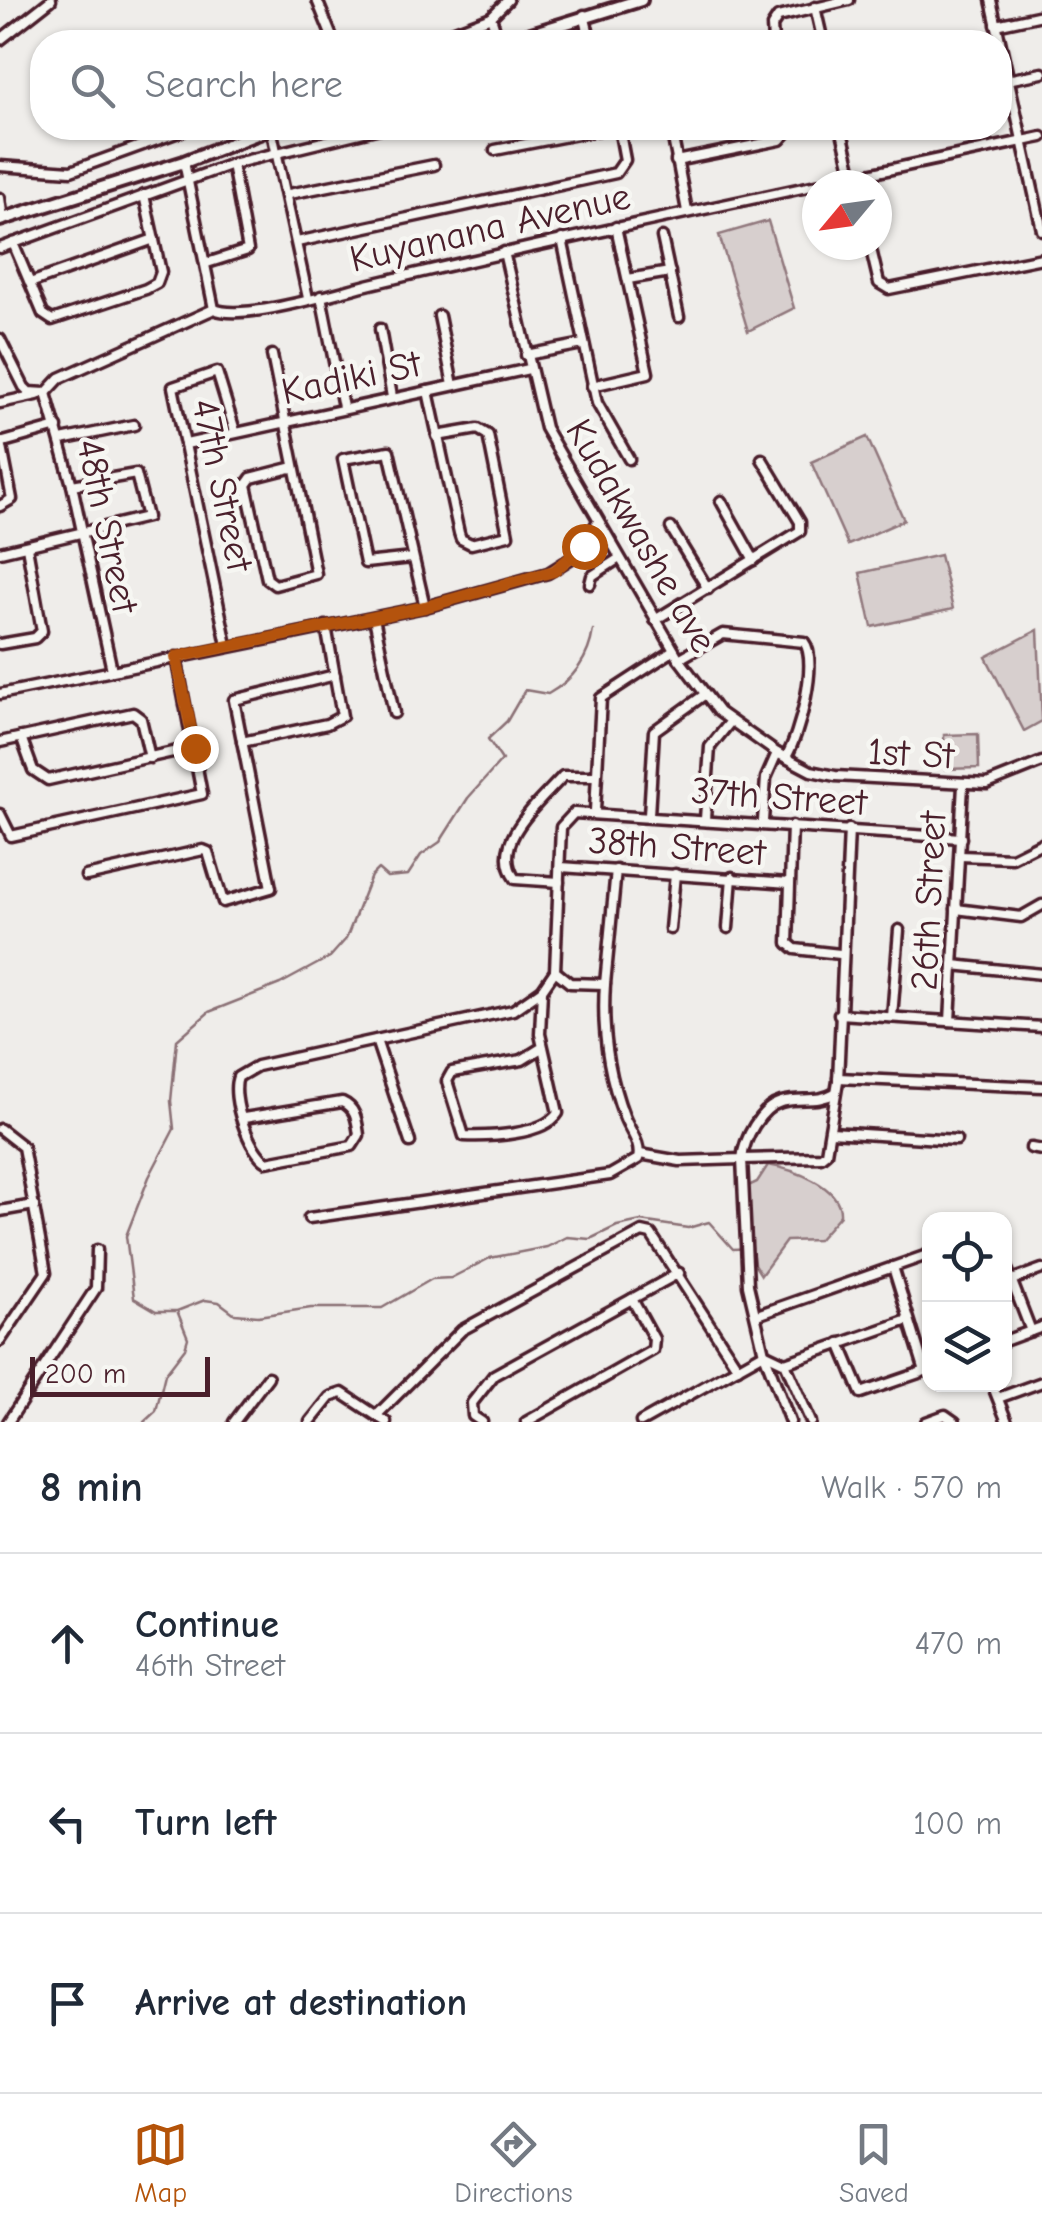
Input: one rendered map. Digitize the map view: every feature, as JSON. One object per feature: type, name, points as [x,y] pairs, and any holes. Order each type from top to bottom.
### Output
[{"type":"main road","points":[[538,30],[641,0]]},
{"type":"main road","points":[[2,220],[240,140]]},
{"type":"street","points":[[0,40],[50,0]]},
{"type":"street","points":[[317,0],[329,30]]},
{"type":"street","points":[[456,30],[490,16],[508,0]]},
{"type":"street","points":[[773,30],[773,21],[849,0]]},
{"type":"street","points":[[991,0],[997,30]]},
{"type":"street","points":[[815,7],[820,30]]},
{"type":"street","points":[[584,15],[588,30]]},
{"type":"street","points":[[996,25],[1042,15]]},
{"type":"street","points":[[490,16],[496,30]]},
{"type":"street","points":[[1012,79],[1042,73]]},
{"type":"street","points":[[1012,101],[1042,230]]},
{"type":"street","name":"Kuyanana Avenue","points":[[892,172],[1042,138]]},
{"type":"street","points":[[0,166],[71,172],[158,140]]},
{"type":"street","points":[[275,140],[308,298]]},
{"type":"street","points":[[0,248],[232,164],[327,140]]},
{"type":"street","points":[[494,150],[546,140]]},
{"type":"street","points":[[297,242],[616,173],[625,160],[621,140]]},
{"type":"street","points":[[672,140],[688,212]]},
{"type":"street","points":[[676,160],[780,140]]},
{"type":"street","points":[[844,140],[851,170]]},
{"type":"street","points":[[184,162],[214,309]]},
{"type":"street","points":[[207,263],[248,250],[232,164]]},
{"type":"street","points":[[289,194],[434,165]]},
{"type":"street","name":"Kuyanana Avenue","points":[[46,394],[60,378],[214,309],[230,313],[321,296],[562,239],[802,191]]},
{"type":"street","points":[[14,243],[43,314],[52,320],[146,288],[160,278],[144,195]]},
{"type":"street","points":[[0,198],[2,220]]},
{"type":"street","points":[[592,386],[648,372],[616,228]]},
{"type":"street","points":[[30,283],[154,238]]},
{"type":"street","points":[[662,238],[679,317]]},
{"type":"street","points":[[562,239],[592,386],[601,412],[629,458]]},
{"type":"street","name":"Kudakwashe ave","points":[[504,252],[544,428],[597,524],[704,695],[731,721],[782,755]]},
{"type":"street","points":[[873,260],[879,284],[889,289],[1042,258]]},
{"type":"street","points":[[628,279],[670,272]]},
{"type":"street","points":[[321,296],[343,407]]},
{"type":"street","points":[[439,316],[453,385]]},
{"type":"street","points":[[380,330],[392,397]]},
{"type":"street","points":[[1,344],[24,387],[46,394]]},
{"type":"street","points":[[526,355],[584,344]]},
{"type":"street","points":[[272,355],[316,574],[275,585],[267,580],[246,484],[251,478],[294,467]]},
{"type":"street","name":"Kadiki St","points":[[186,444],[529,369]]},
{"type":"street","name":"47th Street","points":[[227,645],[172,390],[180,382],[212,372],[223,380],[235,432]]},
{"type":"street","points":[[428,390],[437,436],[461,539],[471,544],[508,535],[488,435],[478,429],[437,436]]},
{"type":"street","points":[[0,403],[46,394]]},
{"type":"street","name":"48th Street","points":[[46,394],[72,485],[112,670]]},
{"type":"street","points":[[61,440],[134,425]]},
{"type":"street","points":[[0,506],[12,500],[1,442],[57,427]]},
{"type":"street","points":[[412,558],[365,563],[343,459],[389,450],[425,607]]},
{"type":"street","points":[[655,620],[754,560],[801,526],[762,458]]},
{"type":"street","points":[[0,552],[145,520],[144,496],[136,474],[72,485]]},
{"type":"street","points":[[721,501],[754,560]]},
{"type":"street","points":[[0,694],[425,607],[560,568],[584,546],[597,524]]},
{"type":"street","points":[[671,528],[708,588]]},
{"type":"street","points":[[0,644],[35,638],[42,631],[27,547]]},
{"type":"street","points":[[590,584],[592,576],[618,558]]},
{"type":"street","points":[[374,618],[394,713]]},
{"type":"street","points":[[242,742],[338,720],[343,710],[326,626]]},
{"type":"street","points":[[244,1118],[342,1102],[354,1112],[359,1135],[346,1148],[267,1162],[252,1145],[234,1090],[244,1071],[513,1010],[542,990],[555,971],[563,822],[574,813],[594,812],[593,776],[601,698],[676,655],[723,634],[798,639],[808,645],[810,659],[797,734],[766,778],[763,822]]},
{"type":"street","points":[[0,814],[10,836],[198,797],[204,788],[176,657]]},
{"type":"street","points":[[86,876],[202,850],[208,852],[223,902],[271,888],[234,700],[243,694],[335,675]]},
{"type":"street","points":[[648,815],[654,731],[704,695]]},
{"type":"street","points":[[0,742],[132,713],[141,719],[150,758]]},
{"type":"street","points":[[704,820],[710,747],[731,721]]},
{"type":"street","points":[[22,737],[33,770],[48,780],[195,748]]},
{"type":"street","name":"1st St","points":[[782,755],[811,771],[836,776],[963,785],[1004,781],[1042,762]]},
{"type":"street","points":[[559,882],[515,879],[510,872],[513,835],[562,776],[593,776]]},
{"type":"street","name":"26th Street","points":[[950,1021],[963,785]]},
{"type":"street","name":"37th Street","points":[[594,812],[960,838]]},
{"type":"street","points":[[792,826],[790,948],[840,954]]},
{"type":"street","points":[[309,1218],[610,1176],[640,1154],[680,1161],[820,1157],[826,1153],[838,1078],[840,954],[849,829]]},
{"type":"street","points":[[960,856],[1012,858],[1042,843]]},
{"type":"street","name":"38th Street","points":[[561,866],[789,883]]},
{"type":"street","points":[[616,870],[605,984],[605,1040],[622,1109],[640,1154]]},
{"type":"street","points":[[670,929],[675,874]]},
{"type":"street","points":[[728,928],[732,877]]},
{"type":"street","points":[[956,909],[1016,917],[1042,905]]},
{"type":"street","points":[[892,1017],[899,930]]},
{"type":"street","points":[[954,965],[1042,974]]},
{"type":"street","points":[[555,971],[570,983],[605,984]]},
{"type":"street","points":[[542,990],[542,1047],[558,1104],[553,1122],[464,1136],[447,1081],[452,1072],[522,1060],[542,1047]]},
{"type":"street","points":[[838,1014],[1042,1027]]},
{"type":"street","points":[[376,1040],[410,1142]]},
{"type":"street","points":[[838,1078],[1042,1087]]},
{"type":"street","points":[[790,1422],[764,1353],[746,1263],[742,1159],[754,1128],[774,1106],[783,1101],[820,1101],[836,1092]]},
{"type":"street","points":[[0,1129],[24,1147],[46,1273],[0,1341]]},
{"type":"street","points":[[831,1132],[956,1140]]},
{"type":"street","points":[[1032,1148],[1042,1150]]},
{"type":"street","points":[[0,1211],[34,1205]]},
{"type":"street","points":[[377,1415],[462,1330],[642,1232],[651,1234],[679,1273],[738,1368]]},
{"type":"street","points":[[8,1422],[96,1288],[97,1250]]},
{"type":"street","points":[[757,1315],[922,1257]]},
{"type":"street","points":[[840,1343],[858,1390],[866,1392],[925,1370],[893,1268]]},
{"type":"street","points":[[1032,1330],[1012,1280],[1042,1269]]},
{"type":"street","points":[[482,1422],[473,1416],[472,1403],[494,1375],[679,1273]]},
{"type":"street","points":[[526,1422],[653,1350],[654,1339],[632,1299]]},
{"type":"street","points":[[786,1363],[908,1320]]},
{"type":"street","points":[[1012,1338],[1042,1326]]},
{"type":"street","points":[[641,1422],[764,1353]]},
{"type":"street","points":[[764,1353],[786,1363],[811,1422]]},
{"type":"street","points":[[234,1422],[268,1377]]},
{"type":"street","points":[[998,1398],[1042,1382]]},
{"type":"street","points":[[995,1392],[1007,1422]]},
{"type":"street","points":[[310,1422],[337,1393],[386,1422]]},
{"type":"street","points":[[926,1422],[945,1415],[956,1422]]},
{"type":"shaded area","points":[[768,221],[794,308],[748,331],[719,235]]},
{"type":"shaded area","points":[[867,437],[904,520],[848,545],[811,462]]},
{"type":"shaded area","points":[[940,555],[953,609],[872,627],[860,573]]},
{"type":"shaded area","points":[[1038,630],[1042,721],[1024,731],[986,657]]},
{"type":"shaded area","points":[[978,734],[979,768],[945,769],[944,735]]},
{"type":"shaded area","points":[[768,1165],[790,1170],[824,1187],[833,1196],[840,1215],[818,1240],[786,1241],[761,1275],[754,1264],[744,1188],[757,1182]]},
{"type":"waterway","points":[[593,630],[584,659],[572,675],[548,694],[525,690],[507,721],[488,739],[502,760],[468,798],[440,842],[421,855],[408,875],[387,877],[378,869],[371,876],[346,939],[330,957],[280,984],[209,1012],[177,1040],[171,1101],[174,1129],[149,1177],[126,1236],[134,1298],[156,1311],[177,1311],[205,1300],[219,1302],[235,1314],[258,1316],[311,1308],[382,1308],[432,1279],[451,1278],[490,1258],[547,1247],[567,1237],[590,1239],[617,1226],[641,1221],[688,1228],[709,1222],[733,1249],[751,1248]]},
{"type":"waterway","points":[[144,1422],[156,1411],[165,1374],[185,1348],[188,1338],[178,1313]]},
{"type":"route","points":[[195,748],[176,657],[425,607],[554,571],[584,546]]}]
